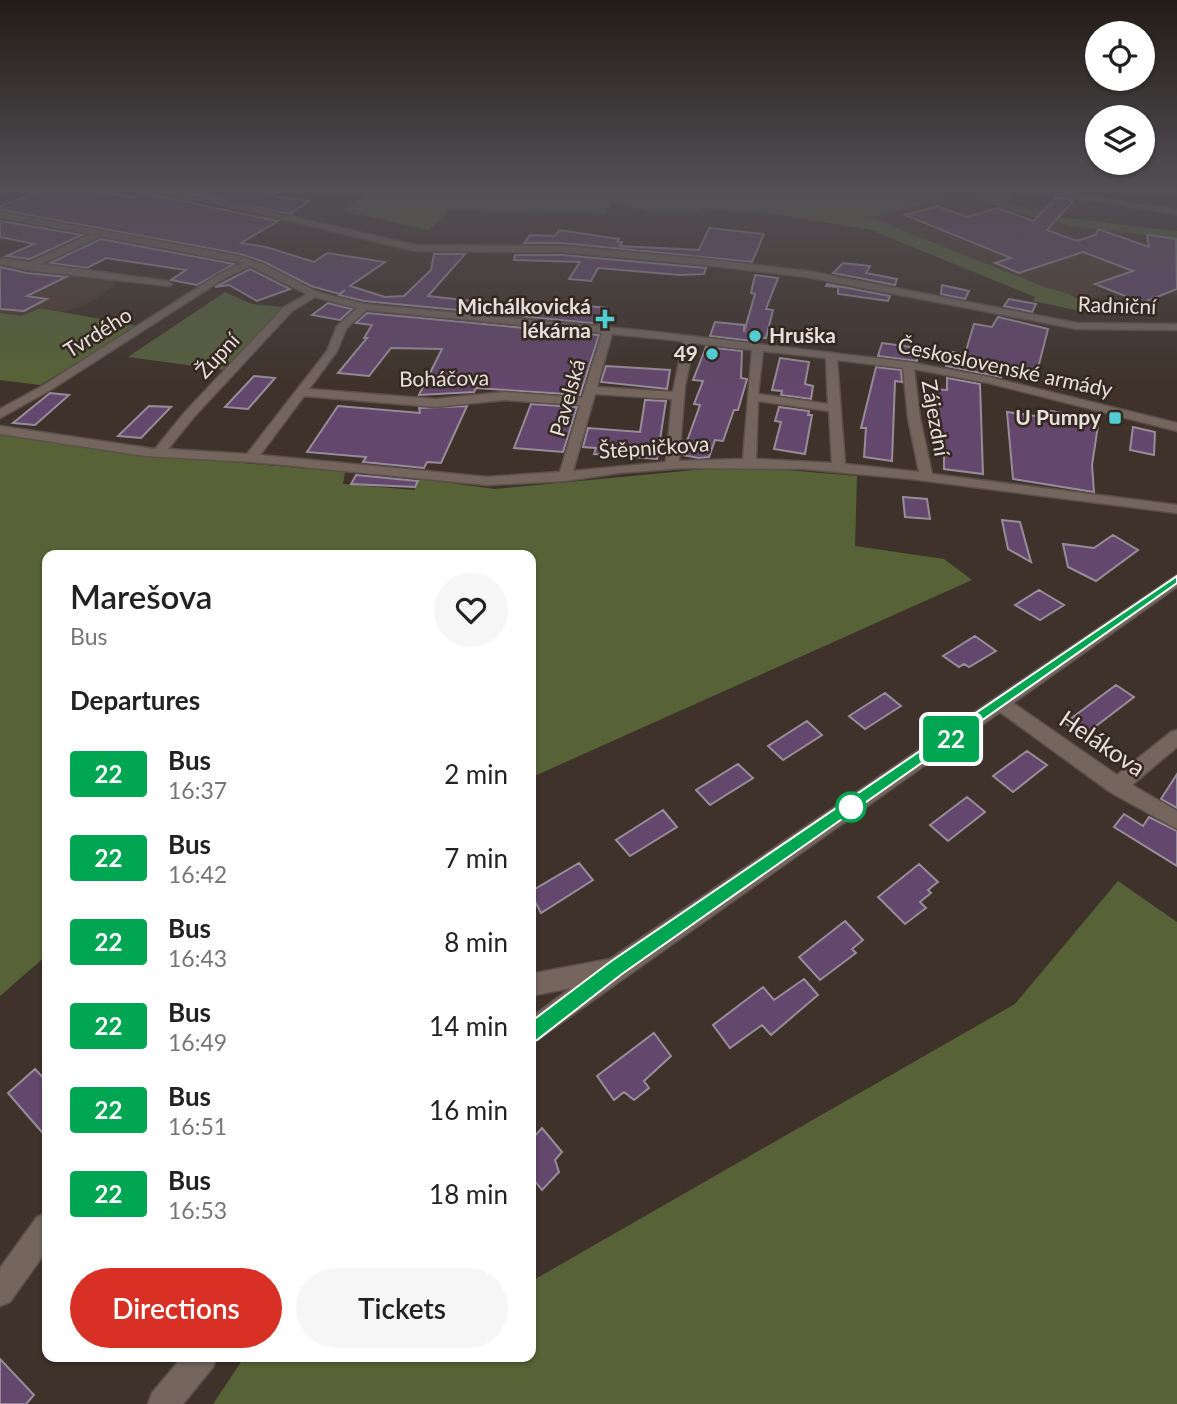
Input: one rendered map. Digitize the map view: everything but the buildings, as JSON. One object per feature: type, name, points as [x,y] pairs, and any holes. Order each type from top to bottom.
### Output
[{"type":"street","points":[[27,267],[52,256]]},
{"type":"street","points":[[217,256],[251,262],[314,294],[364,307],[606,336]]},
{"type":"street","name":"Radniční","points":[[647,256],[807,274],[1077,326],[1177,327]]},
{"type":"street","points":[[0,261],[27,267],[167,284]]},
{"type":"street","name":"Tvrdého","points":[[0,414],[48,387],[222,276],[251,262]]},
{"type":"street","name":"Župní","points":[[159,452],[189,415],[288,309],[314,294]]},
{"type":"street","points":[[251,458],[332,351],[341,328],[364,307]]},
{"type":"street","name":"Československé armády","points":[[606,336],[688,344],[758,346],[908,365],[989,380],[1177,427]]},
{"type":"street","name":"Pavelská","points":[[565,477],[606,336]]},
{"type":"street","points":[[672,466],[678,396],[688,344]]},
{"type":"street","points":[[749,463],[758,346]]},
{"type":"street","points":[[831,355],[839,469]]},
{"type":"street","name":"Zájezdní","points":[[908,365],[914,418],[927,479]]},
{"type":"street","name":"Boháčova","points":[[301,392],[435,402],[505,396],[678,396]]},
{"type":"street","points":[[752,397],[835,408]]},
{"type":"street","name":"Štěpničkova","points":[[0,430],[134,450],[251,458],[487,481],[521,482],[672,466],[749,463],[839,469],[1177,509]]},
{"type":"street","points":[[536,1028],[616,968],[1002,704],[1177,580]]},
{"type":"street","name":"Helákova","points":[[1002,704],[1117,786],[1177,821]]},
{"type":"street","points":[[1117,786],[1177,737]]},
{"type":"street","points":[[536,984],[616,968]]},
{"type":"street","points":[[0,1292],[42,1234]]},
{"type":"street","points":[[163,1404],[197,1362]]},
{"type":"shaded area","points":[[966,256],[1177,256],[1177,296],[1122,274],[1090,287],[1108,294],[1085,299],[1047,288]]},
{"type":"shaded area","points":[[59,273],[111,279],[116,285],[92,301],[65,312],[40,308],[22,316],[0,313],[0,284]]},
{"type":"green space","points":[[933,256],[966,256],[1069,294],[1086,303],[1080,311],[1033,301],[1035,297]]},
{"type":"green space","points":[[225,292],[252,304],[285,307],[224,370],[128,357]]},
{"type":"green space","points":[[40,308],[138,326],[40,385],[0,380],[0,313],[22,316]]},
{"type":"green space","points":[[0,431],[152,455],[345,472],[343,484],[414,490],[420,479],[495,489],[737,466],[857,476],[855,546],[944,559],[972,580],[536,775],[536,550],[42,550],[42,959],[0,996]]},
{"type":"green space","points":[[1118,881],[1177,922],[1177,1404],[213,1404],[241,1362],[536,1362],[536,1279],[1015,1004]]},
{"type":"bus line","name":"22","points":[[536,1028],[616,968],[1002,704],[1177,580]]},
{"type":"place","name":"Michálkovická lékárna","points":[[605,319]]},
{"type":"place","name":"Hruška","points":[[755,336]]},
{"type":"place","name":"49","points":[[712,354]]},
{"type":"place","name":"U Pumpy","points":[[1115,418]]}]
